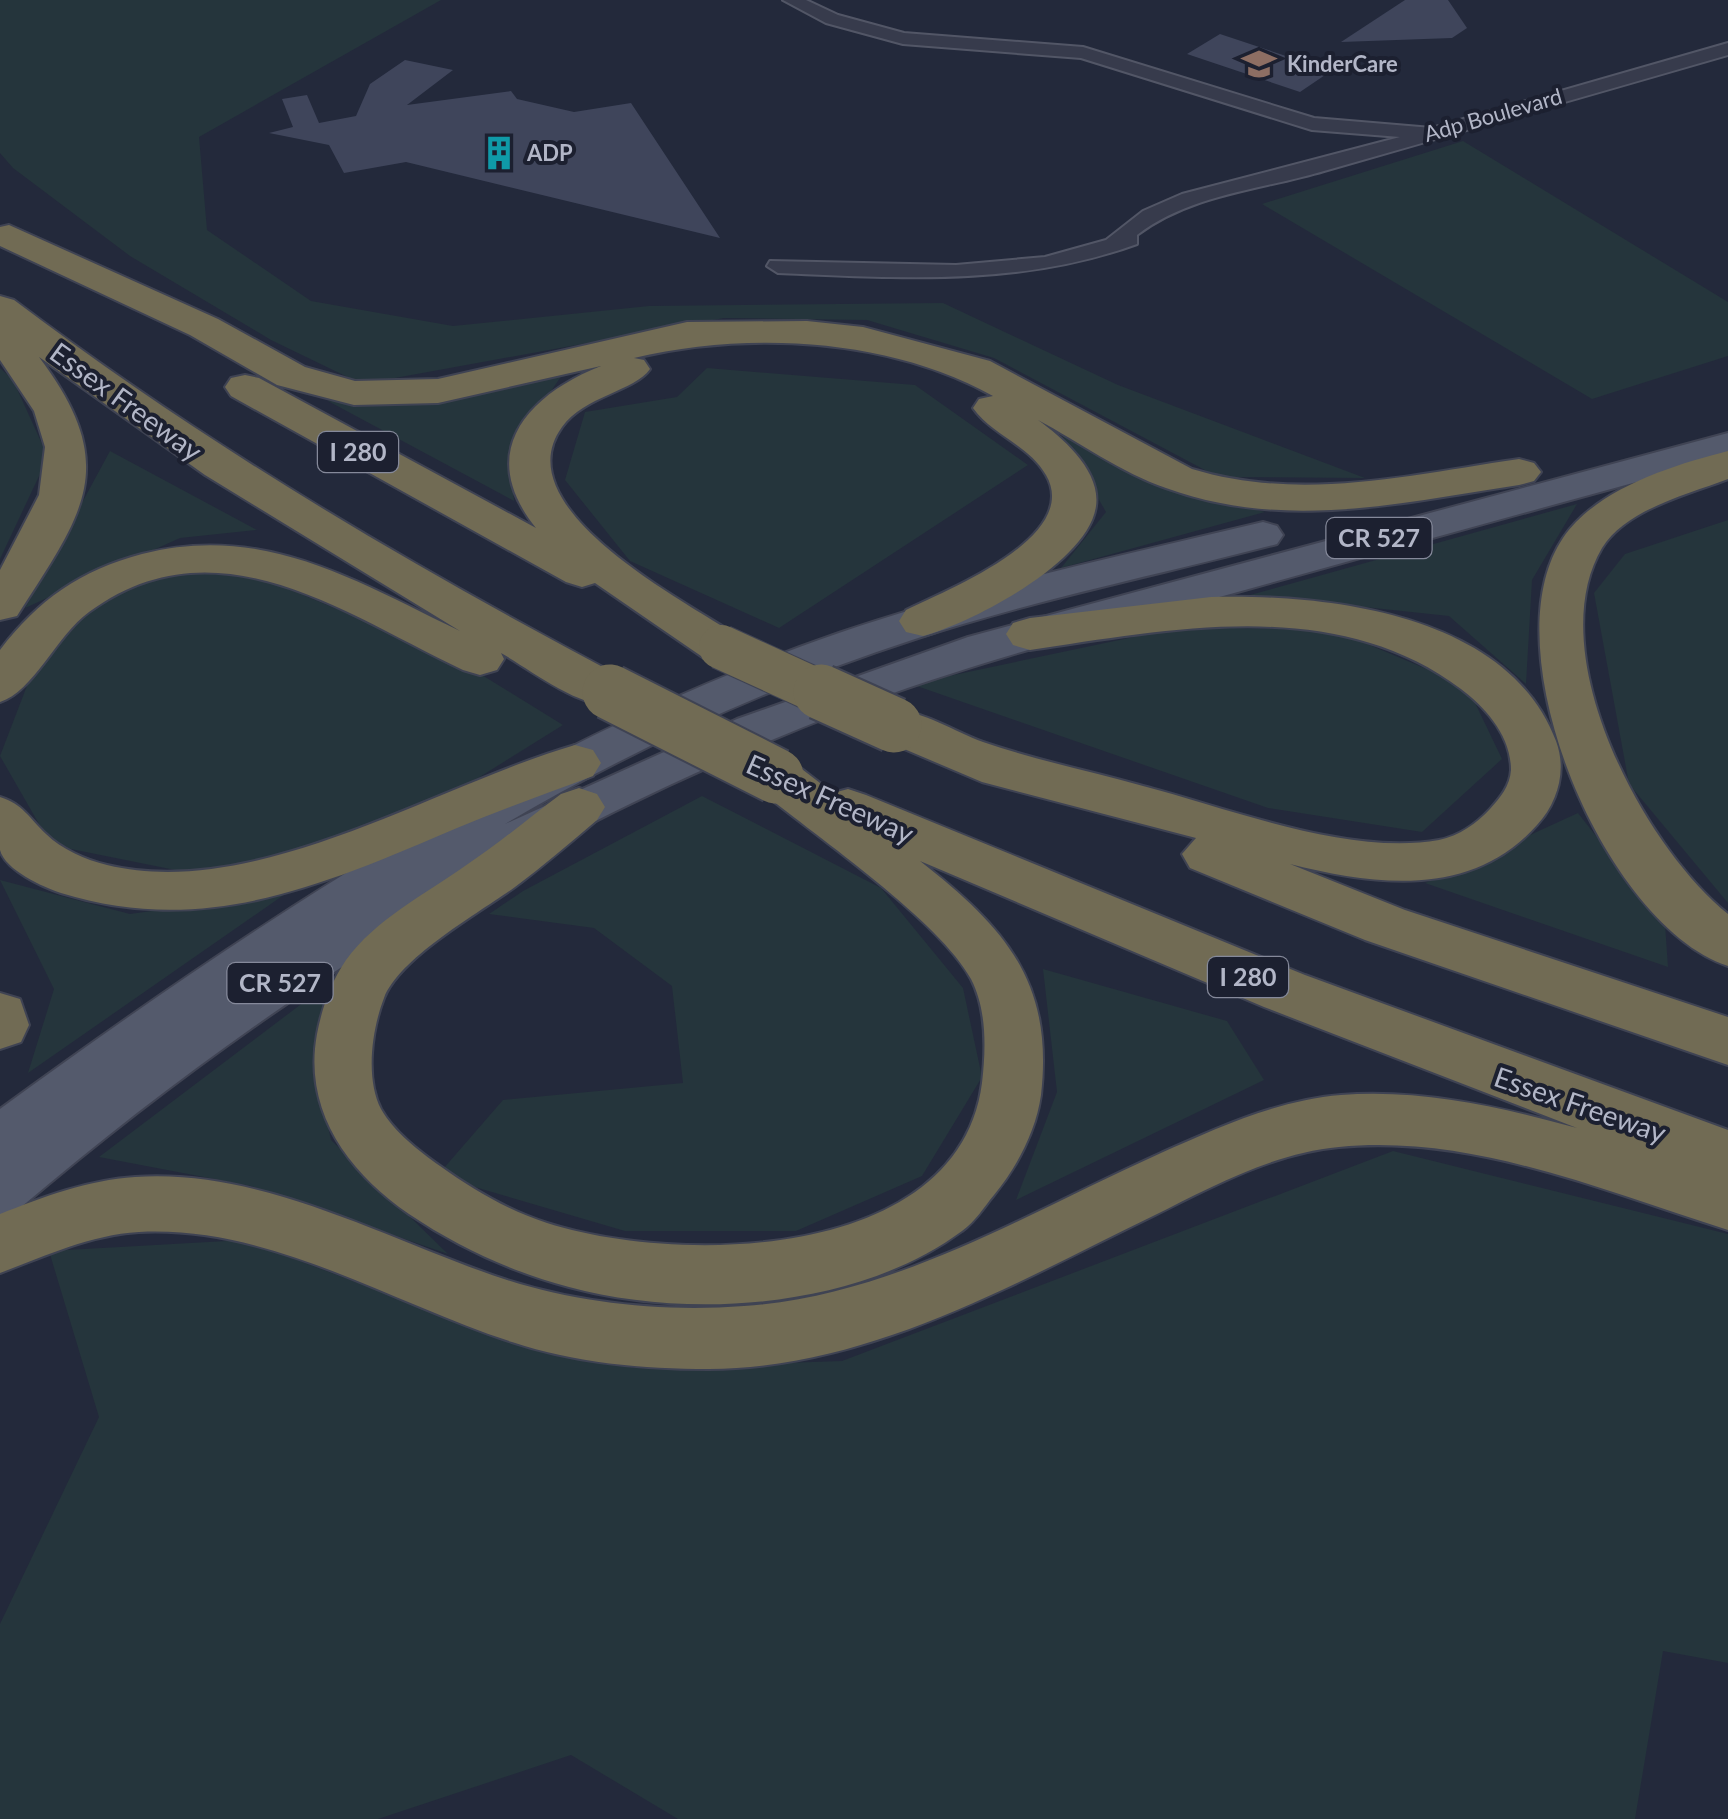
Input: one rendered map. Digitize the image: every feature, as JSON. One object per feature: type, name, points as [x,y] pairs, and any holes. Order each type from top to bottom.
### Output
[{"type":"highway","points":[[4,232],[204,327],[292,376],[354,392],[438,391],[687,334],[807,332],[879,342],[976,370],[1164,472],[1223,492],[1276,500],[1330,500],[1519,472]]},
{"type":"highway","name":"I 280","points":[[4,232],[92,298],[313,426],[721,647],[964,755],[1385,925],[1728,1042]]},
{"type":"highway","name":"Essex Freeway","points":[[0,308],[194,452],[472,619],[594,698],[620,720],[686,732],[776,776],[1152,938],[1453,1060],[1728,1157]]},
{"type":"highway","points":[[0,334],[59,419],[67,442],[66,477],[57,507],[0,605]]},
{"type":"highway","points":[[721,647],[596,558],[551,520],[533,490],[529,452],[539,429],[558,405],[611,375],[647,364],[736,351],[835,355],[934,380],[974,397],[1028,430],[1070,479],[1075,506],[1066,532],[1048,551],[1003,581],[923,622]]},
{"type":"highway","points":[[1728,464],[1614,512],[1584,539],[1570,564],[1562,607],[1562,650],[1586,747],[1612,806],[1664,888],[1728,944]]},
{"type":"highway","points":[[0,685],[42,630],[95,588],[180,562],[245,560],[268,564],[594,698]]},
{"type":"highway","points":[[964,755],[1274,841],[1416,862],[1467,853],[1491,839],[1510,824],[1534,778],[1531,745],[1496,687],[1453,656],[1391,630],[1327,616],[1225,612],[1030,634]]},
{"type":"highway","points":[[578,785],[370,972],[348,1014],[342,1061],[342,1090],[352,1116],[371,1148],[400,1172],[462,1216],[523,1244],[593,1264],[659,1271],[784,1268],[899,1234],[941,1212],[995,1144],[1008,1113],[1017,1050],[1002,977],[982,947],[944,910],[776,776]]},
{"type":"highway","points":[[0,816],[33,856],[97,885],[204,888],[246,884],[578,785]]},
{"type":"highway","points":[[0,1016],[0,1025]]},
{"type":"highway","points":[[0,1244],[50,1222],[154,1204],[239,1213],[514,1313],[586,1328],[664,1337],[749,1336],[829,1323],[908,1297],[1269,1133],[1341,1121],[1412,1120],[1488,1131],[1728,1202]]},
{"type":"main road","name":"CR 527","points":[[0,1190],[101,1110],[384,912],[696,707],[923,622],[1728,417]]},
{"type":"main road","name":"CR 527","points":[[0,1140],[183,1003],[340,902],[578,785],[887,676],[1728,445]]},
{"type":"street","points":[[792,0],[832,19],[903,38],[1083,53],[1312,124],[1428,133]]},
{"type":"street","name":"Adp Boulevard","points":[[778,266],[1027,268],[1072,261],[1137,241],[1252,192],[1258,182],[1728,49]]},
{"type":"street","points":[[1312,124],[1335,142],[1344,159]]},
{"type":"shaded area","points":[[0,0],[441,0],[199,137],[207,230],[311,301],[453,326],[649,306],[943,303],[1118,385],[1365,478],[1218,477],[994,358],[867,320],[724,318],[362,384],[271,340],[130,256],[13,168],[0,153]]},
{"type":"shaded area","points":[[1463,141],[1728,302],[1728,356],[1592,399],[1262,204]]},
{"type":"shaded area","points":[[0,368],[13,380],[48,457],[0,559]]},
{"type":"shaded area","points":[[707,368],[915,385],[1028,465],[779,628],[630,561],[565,480],[585,412],[677,397]]},
{"type":"shaded area","points":[[564,372],[510,452],[514,501],[328,401],[425,405]]},
{"type":"shaded area","points":[[1059,430],[1162,485],[1265,512],[1061,568],[1106,512]]},
{"type":"shaded area","points":[[110,451],[257,530],[180,538],[25,608]]},
{"type":"shaded area","points":[[1577,504],[1532,580],[1526,684],[1449,616],[1250,595]]},
{"type":"shaded area","points":[[1728,520],[1728,903],[1629,784],[1594,593],[1625,554]]},
{"type":"shaded area","points":[[169,572],[257,576],[451,656],[563,725],[446,798],[282,862],[210,877],[51,845],[0,756],[43,644],[101,603]]},
{"type":"shaded area","points":[[1181,627],[1334,630],[1467,686],[1502,759],[1422,832],[1268,808],[911,684]]},
{"type":"shaded area","points":[[702,796],[881,888],[963,988],[982,1077],[922,1176],[796,1231],[625,1231],[437,1176],[503,1100],[683,1083],[672,986],[594,928],[489,914],[523,891]]},
{"type":"shaded area","points":[[1578,813],[1665,924],[1668,967],[1425,883]]},
{"type":"shaded area","points":[[0,880],[130,914],[288,892],[28,1073],[54,989]]},
{"type":"shaded area","points":[[1043,969],[1227,1021],[1264,1080],[1016,1200],[1057,1092]]},
{"type":"shaded area","points":[[333,980],[314,1061],[331,1140],[448,1254],[251,1186],[99,1157]]},
{"type":"shaded area","points":[[1393,1151],[1728,1234],[1728,1663],[1663,1651],[1635,1819],[678,1819],[571,1755],[378,1819],[0,1819],[0,1624],[99,1417],[49,1251],[244,1240],[470,1325],[634,1368],[842,1361]]},
{"type":"building","points":[[1405,0],[1448,0],[1467,28],[1452,38],[1341,42]]},
{"type":"building","points":[[1220,34],[1331,71],[1300,92],[1187,54]]},
{"type":"building","name":"ADP","points":[[405,60],[453,70],[407,105],[511,91],[517,99],[574,112],[631,103],[720,238],[406,162],[344,173],[329,145],[269,133],[293,127],[282,99],[307,95],[319,123],[356,116],[370,84]]},
{"type":"place","name":"KinderCare","points":[[1259,64]]},
{"type":"place","name":"ADP","points":[[499,153]]}]
